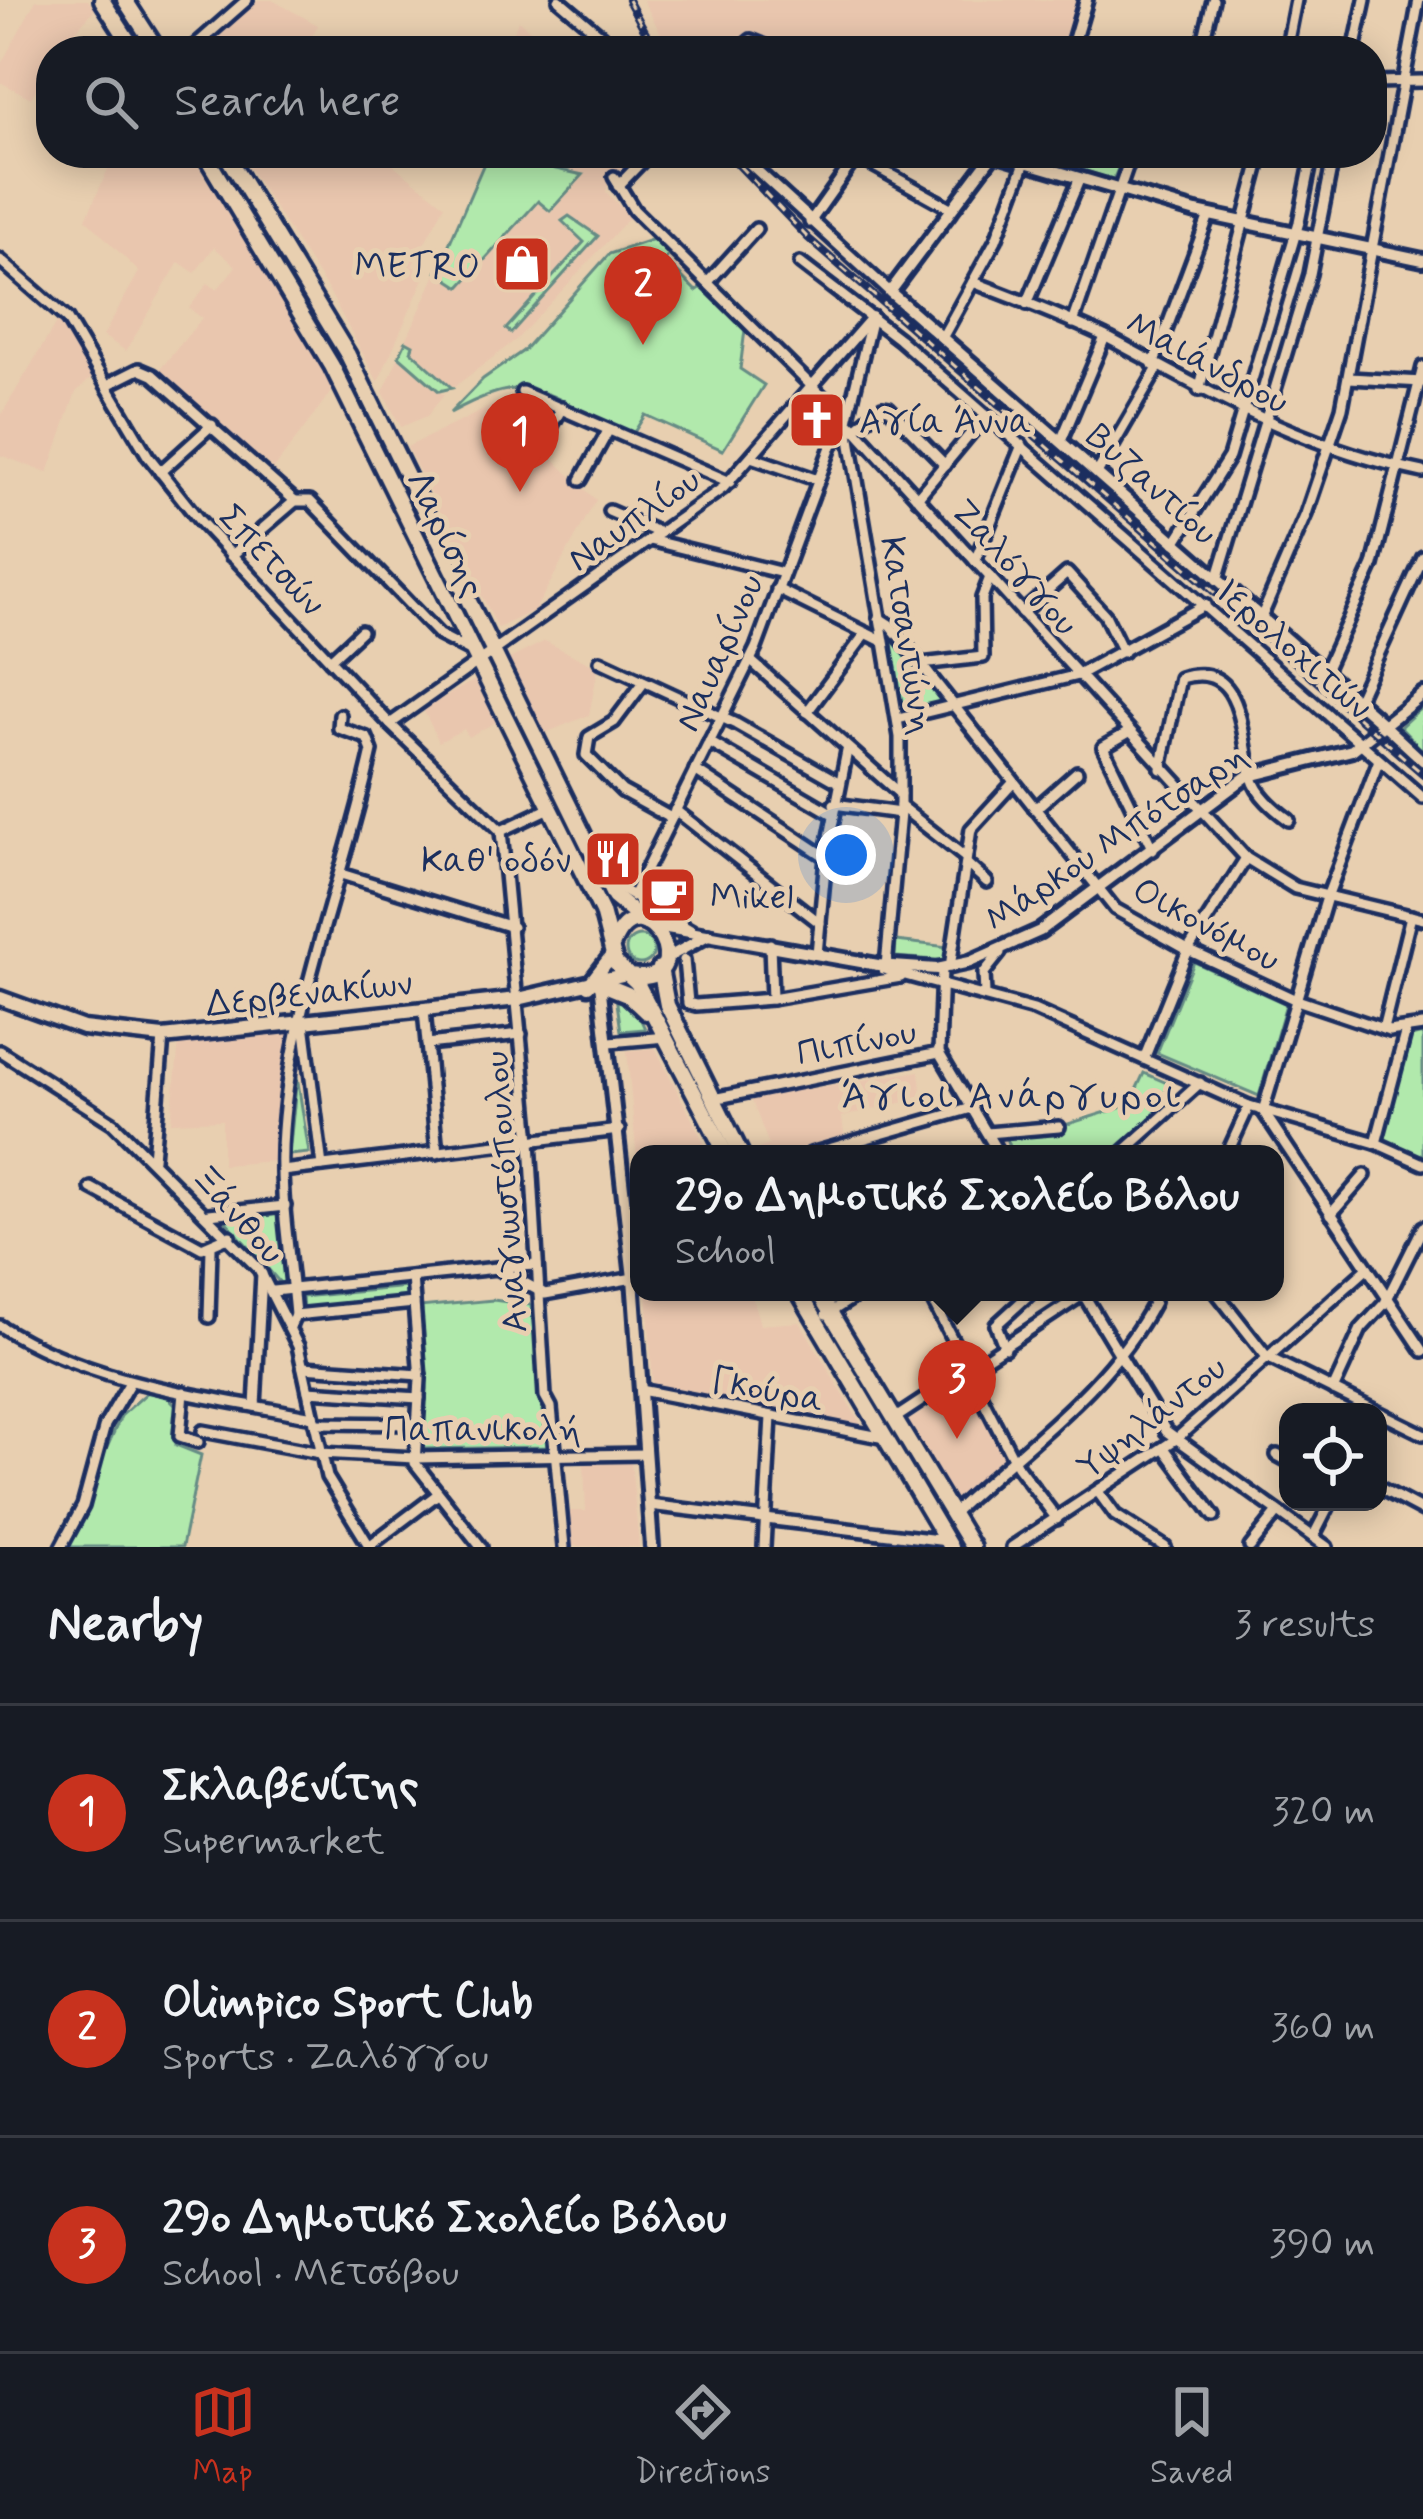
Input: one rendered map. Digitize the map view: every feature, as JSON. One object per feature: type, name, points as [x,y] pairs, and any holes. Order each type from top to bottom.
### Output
[{"type":"main road","points":[[102,0],[125,36]]},
{"type":"main road","points":[[125,0],[148,36]]},
{"type":"main road","name":"Λαρίσης","points":[[212,168],[332,366],[607,922],[612,953]]},
{"type":"main road","name":"Λαρίσης","points":[[234,168],[348,355],[605,879],[621,907],[648,924]]},
{"type":"main road","points":[[665,1036],[633,998],[594,985],[621,930],[648,924],[664,938],[667,1005],[736,1145]]},
{"type":"main road","points":[[612,953],[665,1036],[720,1145]]},
{"type":"main road","points":[[629,975],[646,976],[663,963]]},
{"type":"main road","name":"Δερβενακίων","points":[[0,998],[83,1028],[163,1036],[518,999],[629,975]]},
{"type":"main road","points":[[808,1301],[894,1419],[972,1547]]},
{"type":"main road","points":[[820,1301],[823,1317],[884,1438],[948,1544]]},
{"type":"street","points":[[206,36],[247,0]]},
{"type":"street","points":[[559,0],[601,36]]},
{"type":"street","points":[[1076,36],[1086,0]]},
{"type":"street","points":[[1205,36],[1213,0]]},
{"type":"street","points":[[1289,36],[1296,0]]},
{"type":"street","points":[[1357,36],[1365,0]]},
{"type":"street","points":[[1261,618],[1330,449],[1348,378],[1418,0]]},
{"type":"street","points":[[1387,82],[1423,82]]},
{"type":"street","name":"Ζαλόγγου","points":[[632,168],[616,182],[634,210],[812,384],[1246,858],[1283,883],[1417,917]]},
{"type":"street","name":"Βυζαντίου","points":[[754,168],[1423,760]]},
{"type":"street","points":[[810,222],[847,168]]},
{"type":"street","points":[[880,168],[952,209]]},
{"type":"street","points":[[890,292],[983,168]]},
{"type":"street","points":[[942,338],[1011,208],[1023,168]]},
{"type":"street","points":[[1035,168],[1295,236],[1423,260]]},
{"type":"street","points":[[1073,323],[1127,168]]},
{"type":"street","points":[[1199,391],[1258,168]]},
{"type":"street","points":[[1175,543],[1226,462],[1295,236],[1310,168]]},
{"type":"street","points":[[1217,580],[1267,425],[1317,241],[1331,168]]},
{"type":"street","points":[[1027,304],[1079,180]]},
{"type":"street","points":[[1096,473],[1156,367],[1208,215]]},
{"type":"street","points":[[708,282],[755,229]]},
{"type":"street","name":"Σπετσών","points":[[0,260],[56,305],[160,472],[231,556],[390,724],[501,831]]},
{"type":"street","name":"Ιερολοχιτών","points":[[800,263],[872,317],[1423,798]]},
{"type":"street","name":"Μαιάνδρου","points":[[973,282],[1106,337],[1267,425],[1330,449],[1423,472]]},
{"type":"street","name":"Ναυπλίου","points":[[390,724],[474,656],[493,650],[730,482],[872,317]]},
{"type":"street","name":"Κατσαντώνη","points":[[872,317],[850,426],[898,719],[900,804],[886,966]]},
{"type":"street","points":[[1060,441],[1106,337]]},
{"type":"street","points":[[1324,674],[1372,565],[1423,368]]},
{"type":"street","points":[[107,385],[130,371],[146,371],[295,501],[320,508],[439,634],[474,656]]},
{"type":"street","points":[[1348,378],[1421,382]]},
{"type":"street","points":[[522,392],[730,482]]},
{"type":"street","points":[[542,443],[562,407]]},
{"type":"street","points":[[850,426],[881,407],[889,408],[945,465]]},
{"type":"street","points":[[917,498],[986,415]]},
{"type":"street","points":[[160,472],[212,424]]},
{"type":"street","name":"Ναυαρίνου","points":[[633,896],[750,660],[835,438],[850,426]]},
{"type":"street","points":[[581,480],[608,431]]},
{"type":"street","points":[[976,561],[1022,446]]},
{"type":"street","points":[[751,457],[818,480]]},
{"type":"street","points":[[231,556],[295,501]]},
{"type":"street","points":[[609,511],[660,533]]},
{"type":"street","points":[[650,540],[783,573]]},
{"type":"street","points":[[1358,701],[1423,557]]},
{"type":"street","points":[[1022,613],[1067,572],[1105,615],[1123,652]]},
{"type":"street","points":[[921,664],[982,657],[982,598],[990,577]]},
{"type":"street","points":[[777,589],[883,641]]},
{"type":"street","points":[[898,719],[1078,675],[1205,605]]},
{"type":"street","name":"Οικονόμου","points":[[879,618],[1120,912],[1294,999],[1382,1028],[1423,1026]]},
{"type":"street","points":[[330,660],[361,632]]},
{"type":"street","points":[[807,712],[866,633]]},
{"type":"street","points":[[750,660],[988,882]]},
{"type":"street","points":[[600,662],[721,718],[838,782]]},
{"type":"street","points":[[1161,769],[1178,681],[1193,675],[1232,691],[1251,774],[1263,796],[1289,820]]},
{"type":"street","points":[[644,682],[614,722],[590,737],[590,762],[629,796],[673,814],[820,922]]},
{"type":"street","name":"Μάρκου Μπότσαρη","points":[[648,924],[886,966],[946,968],[1000,952],[1099,890],[1251,774],[1362,743],[1423,694]]},
{"type":"street","points":[[290,1328],[295,1315],[282,1171],[285,1104],[372,747],[367,738],[341,729],[340,715]]},
{"type":"street","points":[[1129,732],[1103,747],[1153,850]]},
{"type":"street","points":[[709,742],[833,809],[900,804]]},
{"type":"street","points":[[817,954],[833,809],[847,751]]},
{"type":"street","points":[[1379,760],[1327,897],[1263,1111],[1423,1351]]},
{"type":"street","points":[[695,770],[826,857]]},
{"type":"street","points":[[1035,809],[1078,772]]},
{"type":"street","points":[[994,1145],[939,1053],[941,986],[971,829],[1013,783]]},
{"type":"street","points":[[501,831],[550,808]]},
{"type":"street","name":"Αναγνωστόπουλου","points":[[501,831],[530,1141],[538,1293],[564,1547]]},
{"type":"street","points":[[1144,1059],[1188,950],[1246,858]]},
{"type":"street","points":[[341,874],[512,927]]},
{"type":"street","points":[[605,879],[692,931]]},
{"type":"street","points":[[1382,1028],[1417,917]]},
{"type":"street","points":[[663,963],[690,940],[711,934]]},
{"type":"street","points":[[770,944],[772,999]]},
{"type":"street","points":[[986,995],[984,973],[1000,952]]},
{"type":"street","points":[[684,960],[688,1003],[772,999],[903,977]]},
{"type":"street","name":"Μάρκου Μπότσαρη","points":[[870,964],[1050,1016],[1250,1106],[1376,1143],[1423,1164]]},
{"type":"street","points":[[594,985],[610,1042],[630,1226]]},
{"type":"street","points":[[424,1010],[437,1153]]},
{"type":"street","points":[[302,1023],[322,1166]]},
{"type":"street","points":[[1376,1143],[1406,1030]]},
{"type":"street","points":[[427,1044],[521,1034]]},
{"type":"street","points":[[153,1159],[163,1036]]},
{"type":"street","points":[[610,1042],[665,1036]]},
{"type":"street","name":"Ξάνθου","points":[[0,1051],[85,1101],[153,1159],[262,1274],[290,1328],[320,1453],[338,1501],[369,1547]]},
{"type":"street","name":"Πιπίνου","points":[[713,1099],[939,1053]]},
{"type":"street","points":[[1131,1145],[1200,1084]]},
{"type":"street","points":[[1231,1145],[1250,1106]]},
{"type":"street","points":[[843,1145],[972,1108]]},
{"type":"street","points":[[987,1133],[1059,1127]]},
{"type":"street","points":[[282,1171],[619,1130]]},
{"type":"street","points":[[1331,1214],[1365,1175]]},
{"type":"street","points":[[92,1189],[211,1248]]},
{"type":"street","points":[[209,1214],[285,1206]]},
{"type":"street","points":[[1333,1390],[1361,1329],[1386,1296],[1423,1227]]},
{"type":"street","points":[[211,1248],[230,1237]]},
{"type":"street","points":[[209,1317],[211,1248]]},
{"type":"street","points":[[273,1291],[536,1264]]},
{"type":"street","points":[[497,1268],[538,1293],[630,1279]]},
{"type":"street","name":"Υψηλάντου","points":[[1012,1547],[1176,1439],[1368,1268]]},
{"type":"street","points":[[254,1406],[262,1274]]},
{"type":"street","points":[[412,1277],[420,1375],[415,1458],[481,1547]]},
{"type":"street","points":[[637,1301],[652,1547]]},
{"type":"street","points":[[823,1317],[848,1301]]},
{"type":"street","points":[[933,1301],[1015,1461],[1057,1519]]},
{"type":"street","points":[[940,1315],[957,1301]]},
{"type":"street","points":[[1005,1348],[996,1325],[1021,1301]]},
{"type":"street","points":[[894,1419],[970,1374],[1073,1301]]},
{"type":"street","points":[[1088,1301],[1176,1439],[1321,1544],[1329,1511]]},
{"type":"street","points":[[1223,1301],[1267,1357],[1358,1403]]},
{"type":"street","points":[[952,1514],[1015,1461],[1120,1357],[1154,1302]]},
{"type":"street","points":[[295,1315],[414,1303]]},
{"type":"street","points":[[0,1326],[55,1356],[130,1382],[314,1420],[416,1424]]},
{"type":"street","points":[[303,1367],[420,1375]]},
{"type":"street","points":[[61,1547],[83,1506],[105,1425],[130,1382]]},
{"type":"street","name":"Γκούρα","points":[[640,1390],[884,1438]]},
{"type":"street","points":[[308,1391],[419,1397]]},
{"type":"street","name":"Παπανικολή","points":[[184,1392],[180,1436],[320,1453],[415,1458],[645,1454]]},
{"type":"street","points":[[764,1547],[771,1416]]},
{"type":"street","points":[[1387,1417],[1423,1434]]},
{"type":"street","points":[[1164,1448],[1214,1516]]},
{"type":"street","points":[[1099,1492],[1115,1515],[1165,1547]]},
{"type":"street","points":[[1387,1492],[1423,1511]]},
{"type":"street","points":[[369,1547],[438,1494]]},
{"type":"street","points":[[649,1505],[948,1544]]},
{"type":"street","points":[[1250,1547],[1278,1512]]},
{"type":"shaded area","points":[[36,0],[88,0],[95,9],[71,36],[36,36],[36,89],[31,98],[0,82],[0,66]]},
{"type":"shaded area","points":[[257,0],[272,0],[318,25],[312,36],[220,36]]},
{"type":"shaded area","points":[[643,0],[1077,0],[1065,36],[662,36]]},
{"type":"shaded area","points":[[518,20],[537,36],[512,36]]},
{"type":"shaded area","points":[[108,168],[200,168],[280,293],[333,389],[274,469],[157,373],[202,318],[189,308],[208,283],[217,290],[236,266],[214,247],[195,273],[179,262],[126,351],[103,336],[139,272],[86,219]]},
{"type":"shaded area","points":[[249,168],[397,168],[445,205],[412,266],[426,274],[378,382],[330,293]]},
{"type":"shaded area","points":[[550,168],[622,168],[609,181],[606,192],[630,217],[517,339],[454,387],[440,391],[444,395],[427,416],[401,427],[383,392],[437,272],[460,287],[539,200],[581,175]]},
{"type":"shaded area","points":[[58,320],[95,375],[76,392],[48,473],[0,455],[0,417]]},
{"type":"shaded area","points":[[496,404],[596,500],[535,610],[498,628],[407,447]]},
{"type":"shaded area","points":[[545,641],[598,668],[589,715],[543,734],[507,660]]},
{"type":"shaded area","points":[[475,680],[496,722],[468,737],[464,729],[439,742],[423,709]]},
{"type":"shaded area","points":[[291,1030],[274,1125],[276,1161],[222,1165],[222,1120],[171,1122],[179,1042]]},
{"type":"shaded area","points":[[655,1048],[705,1145],[636,1145],[627,1051]]},
{"type":"shaded area","points":[[919,1071],[922,1098],[842,1117],[845,1141],[769,1145],[751,1098]]},
{"type":"shaded area","points":[[648,1301],[753,1301],[760,1325],[800,1322],[862,1426],[653,1386]]},
{"type":"shaded area","points":[[966,1386],[1005,1457],[957,1503],[907,1421]]},
{"type":"shaded area","points":[[584,1462],[631,1462],[639,1547],[571,1546],[567,1511],[586,1511]]},
{"type":"green space","points":[[482,168],[551,168],[583,175],[550,211],[538,201],[460,287],[437,272]]},
{"type":"green space","points":[[1077,168],[1118,168],[1113,180]]},
{"type":"green space","points":[[569,216],[598,236],[511,333],[506,329],[584,242],[562,221]]},
{"type":"green space","points":[[654,239],[669,254],[665,260],[696,291],[702,287],[745,330],[740,369],[764,385],[723,450],[645,415],[633,434],[622,433],[538,391],[501,391],[450,413],[483,379],[523,351],[609,254]]},
{"type":"green space","points":[[406,341],[452,388],[439,391],[399,356]]},
{"type":"green space","points":[[895,639],[945,705],[903,713],[889,641]]},
{"type":"green space","points":[[1423,706],[1423,747],[1421,749],[1400,727]]},
{"type":"green space","points":[[640,936],[650,940],[654,950],[650,960],[640,964],[630,960],[626,950],[630,940]]},
{"type":"green space","points":[[896,941],[949,947],[948,961],[895,957]]},
{"type":"green space","points":[[1194,962],[1286,1004],[1259,1096],[1157,1053]]},
{"type":"green space","points":[[616,996],[636,1009],[645,1029],[621,1031]]},
{"type":"green space","points":[[1423,1034],[1423,1157],[1383,1140],[1411,1037]]},
{"type":"green space","points":[[1144,1073],[1169,1084],[1152,1120],[1123,1145],[1008,1145],[1006,1137],[1059,1133],[1068,1124],[1129,1105]]},
{"type":"green space","points":[[297,1076],[309,1153],[289,1155]]},
{"type":"green space","points":[[280,1214],[286,1279],[282,1285],[224,1219]]},
{"type":"green space","points":[[408,1287],[409,1301],[303,1310],[302,1297]]},
{"type":"green space","points":[[493,1300],[531,1305],[547,1447],[419,1449],[427,1389],[419,1307]]},
{"type":"green space","points":[[149,1391],[166,1395],[179,1408],[176,1445],[201,1455],[182,1547],[63,1547],[121,1416]]},
{"type":"railway","points":[[628,0],[648,36]]},
{"type":"railway","points":[[741,168],[808,238],[1423,774]]},
{"type":"place","name":"METRO","points":[[522,264]]},
{"type":"place","name":"Olimpico Sport Club","points":[[643,345]]},
{"type":"place","name":"Αγία Άννα","points":[[817,420]]},
{"type":"place","name":"Σκλαβενίτης","points":[[520,492]]},
{"type":"place","name":"Καθ' οδόν","points":[[613,859]]},
{"type":"place","name":"Mikel","points":[[668,895]]},
{"type":"place","name":"29ο Δημοτικό Σχολείο Βόλου","points":[[957,1439]]},
{"type":"district","name":"Άγιοι Ανάργυροι","points":[[1012,1094]]}]
